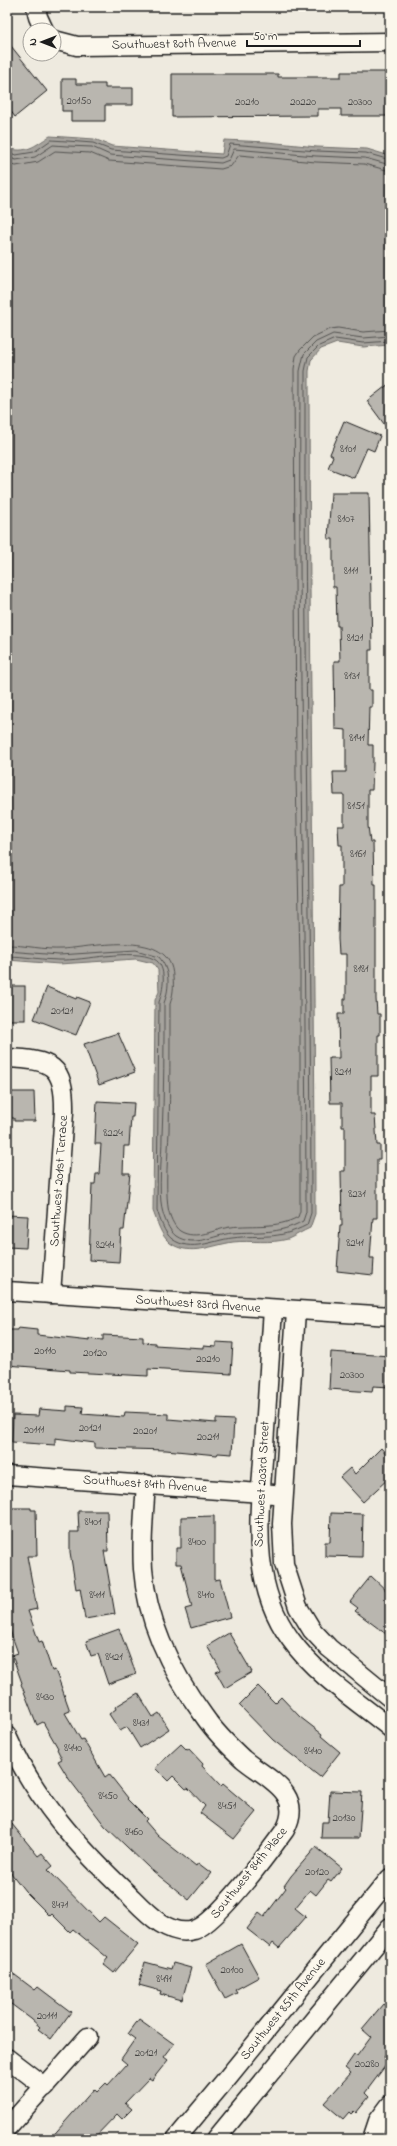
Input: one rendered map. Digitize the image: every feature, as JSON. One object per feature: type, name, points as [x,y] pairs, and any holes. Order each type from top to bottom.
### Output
[{"type":"street","points":[[36,7],[40,22]]},
{"type":"street","name":"Southwest 80th Avenue","points":[[62,42],[77,46],[390,42]]},
{"type":"street","name":"Southwest 201st Terrace","points":[[7,1058],[32,1060],[45,1063],[56,1069],[62,1085],[64,1112],[51,1294]]},
{"type":"street","name":"Southwest 83rd Avenue","points":[[7,1291],[390,1316]]},
{"type":"street","name":"Southwest 203rd Street","points":[[272,1309],[258,1536],[259,1557],[265,1587],[278,1620],[291,1640],[313,1664],[390,1728]]},
{"type":"street","name":"Southwest 203rd Street","points":[[296,1311],[281,1538],[284,1564],[298,1607],[312,1630],[329,1648],[390,1698]]},
{"type":"street","name":"Southwest 84th Avenue","points":[[7,1475],[284,1495]]},
{"type":"street","name":"Southwest 84th Place","points":[[7,1736],[21,1763],[42,1797],[85,1852],[107,1875],[164,1925],[177,1931],[192,1931],[205,1926],[216,1916],[279,1839],[289,1823],[290,1804],[278,1786],[243,1759],[205,1718],[183,1686],[163,1647],[151,1608],[143,1571],[146,1484]]},
{"type":"street","name":"Southwest 85th Avenue","points":[[176,2139],[390,1878]]},
{"type":"street","points":[[216,2139],[390,1927]]},
{"type":"street","points":[[7,2128],[88,2037]]},
{"type":"street","points":[[7,2058],[45,2087]]},
{"type":"street","points":[[372,2139],[378,2121],[390,2105]]},
{"type":"water","points":[[50,136],[94,139],[112,146],[222,154],[224,140],[367,149],[390,156],[390,345],[363,347],[337,343],[321,349],[311,360],[309,371],[315,1214],[310,1228],[288,1239],[267,1242],[233,1242],[193,1250],[178,1247],[170,1243],[160,1228],[153,1211],[155,1000],[159,992],[158,970],[153,963],[136,959],[59,964],[7,960],[7,148],[20,150],[30,148]]},
{"type":"building","points":[[7,41],[22,60],[22,62],[24,62],[47,91],[15,117],[7,106]]},
{"type":"building","points":[[341,72],[390,72],[390,116],[341,116],[341,109],[318,109],[318,116],[172,117],[172,74],[278,74],[278,77],[341,77]]},
{"type":"building","points":[[62,79],[76,79],[76,84],[105,84],[105,88],[133,88],[133,105],[105,105],[105,121],[71,121],[71,111],[62,111]]},
{"type":"building","points":[[390,383],[390,432],[367,401]]},
{"type":"building","points":[[344,421],[380,436],[374,451],[367,448],[354,478],[328,468],[333,456],[330,454]]},
{"type":"building","points":[[331,493],[369,493],[372,650],[369,650],[369,690],[372,690],[372,707],[369,707],[368,745],[373,745],[373,763],[372,790],[368,790],[368,826],[370,842],[373,842],[374,885],[376,885],[376,999],[377,1014],[380,1014],[380,1035],[378,1035],[378,1076],[371,1076],[371,1115],[375,1115],[377,1145],[380,1145],[380,1159],[377,1159],[377,1218],[373,1218],[370,1258],[374,1258],[373,1275],[337,1271],[340,1226],[342,1226],[341,1171],[345,1171],[345,1127],[342,1127],[342,1103],[330,1103],[329,1058],[339,1058],[338,1014],[344,1014],[344,999],[346,999],[346,954],[339,954],[338,939],[339,887],[342,887],[342,845],[339,845],[338,826],[344,826],[344,795],[334,795],[333,772],[346,772],[346,730],[335,729],[334,661],[340,661],[336,587],[333,587],[333,539],[328,539]]},
{"type":"building","points":[[7,986],[25,986],[25,1020],[7,1020]]},
{"type":"building","points":[[47,987],[76,999],[77,997],[90,1002],[76,1035],[34,1019]]},
{"type":"building","points":[[118,1033],[135,1072],[99,1085],[84,1044]]},
{"type":"building","points":[[7,1092],[34,1092],[35,1121],[14,1121],[14,1118],[7,1118]]},
{"type":"building","points":[[97,1101],[134,1103],[133,1117],[131,1117],[129,1146],[124,1146],[123,1173],[130,1173],[124,1230],[121,1230],[119,1262],[89,1260],[92,1184],[95,1184],[96,1174],[99,1174],[101,1144],[95,1144]]},
{"type":"building","points":[[7,1215],[28,1216],[26,1248],[7,1247]]},
{"type":"building","points":[[18,1328],[37,1330],[37,1335],[90,1341],[90,1339],[103,1340],[103,1335],[143,1337],[143,1342],[155,1343],[155,1345],[203,1348],[203,1346],[216,1347],[216,1342],[233,1343],[231,1374],[148,1369],[148,1376],[70,1372],[70,1370],[7,1365],[7,1330],[18,1330]]},
{"type":"building","points":[[331,1352],[390,1356],[390,1387],[373,1386],[372,1392],[329,1389]]},
{"type":"building","points":[[67,1406],[83,1407],[82,1414],[124,1417],[125,1412],[168,1414],[168,1419],[216,1423],[216,1419],[234,1420],[232,1454],[218,1453],[217,1455],[166,1450],[95,1448],[95,1443],[55,1438],[55,1445],[12,1442],[13,1415],[38,1416],[39,1409],[67,1411]]},
{"type":"building","points":[[381,1448],[390,1458],[390,1477],[363,1502],[340,1477],[350,1468],[355,1474]]},
{"type":"building","points":[[7,1508],[31,1508],[31,1510],[36,1510],[37,1556],[27,1556],[37,1609],[28,1611],[39,1642],[42,1641],[52,1671],[55,1670],[60,1683],[70,1711],[65,1713],[81,1740],[83,1739],[105,1777],[109,1774],[128,1798],[127,1799],[147,1819],[145,1821],[158,1836],[196,1866],[198,1863],[211,1873],[189,1900],[148,1867],[105,1826],[69,1779],[58,1761],[62,1759],[57,1749],[58,1748],[43,1722],[37,1725],[21,1684],[22,1683],[12,1655],[18,1653],[7,1622]]},
{"type":"building","points":[[78,1511],[107,1511],[108,1551],[104,1551],[115,1614],[85,1619],[80,1588],[76,1589],[70,1552],[70,1532],[79,1532]]},
{"type":"building","points":[[331,1513],[363,1514],[362,1557],[325,1556],[325,1542],[330,1542]]},
{"type":"building","points":[[214,1516],[214,1580],[220,1579],[230,1617],[191,1628],[185,1609],[192,1607],[181,1564],[176,1564],[176,1548],[181,1548],[181,1517]]},
{"type":"building","points":[[371,1576],[390,1594],[390,1637],[355,1611],[358,1608],[350,1602]]},
{"type":"building","points":[[119,1629],[136,1674],[108,1684],[98,1654],[91,1656],[86,1641]]},
{"type":"building","points":[[229,1633],[252,1672],[225,1688],[216,1672],[221,1670],[207,1646]]},
{"type":"building","points":[[258,1686],[275,1703],[281,1697],[300,1717],[322,1734],[321,1736],[340,1752],[320,1777],[273,1740],[239,1705]]},
{"type":"building","points":[[138,1693],[153,1717],[159,1713],[169,1729],[140,1748],[127,1727],[120,1731],[109,1714],[116,1709],[115,1707]]},
{"type":"building","points":[[181,1744],[187,1750],[189,1749],[203,1764],[202,1766],[221,1786],[223,1784],[256,1812],[234,1839],[200,1813],[205,1806],[188,1788],[186,1789],[173,1776],[168,1781],[155,1768]]},
{"type":"building","points":[[330,1791],[362,1792],[359,1838],[321,1838],[322,1822],[328,1822]]},
{"type":"building","points":[[7,1818],[38,1856],[42,1853],[53,1866],[48,1870],[99,1922],[104,1917],[138,1944],[114,1973],[103,1964],[108,1958],[73,1929],[70,1932],[52,1914],[50,1916],[25,1891],[7,1868]]},
{"type":"building","points":[[316,1847],[342,1868],[331,1882],[328,1880],[316,1895],[310,1890],[295,1908],[306,1917],[279,1948],[273,1943],[270,1947],[247,1929],[259,1913],[264,1917],[286,1888],[284,1886],[291,1876]]},
{"type":"building","points":[[241,1944],[259,1977],[235,1990],[237,1993],[225,1999],[206,1964]]},
{"type":"building","points":[[145,1962],[171,1969],[173,1963],[191,1968],[182,2000],[160,1994],[161,1991],[139,1985]]},
{"type":"building","points":[[7,1969],[35,1990],[38,1987],[71,2012],[51,2039],[38,2029],[40,2027],[31,2019],[7,2001]]},
{"type":"building","points":[[383,2004],[390,2009],[390,2050],[384,2057],[389,2061],[365,2093],[369,2097],[356,2113],[354,2111],[351,2114],[349,2112],[343,2119],[324,2103],[351,2073],[345,2068],[354,2055],[357,2056],[371,2037],[362,2029]]},
{"type":"building","points":[[139,2019],[174,2044],[164,2057],[168,2060],[152,2080],[149,2078],[125,2103],[132,2109],[122,2119],[117,2114],[93,2139],[50,2139],[94,2089],[97,2092],[106,2083],[108,2085],[127,2064],[121,2059],[135,2039],[128,2034]]}]
